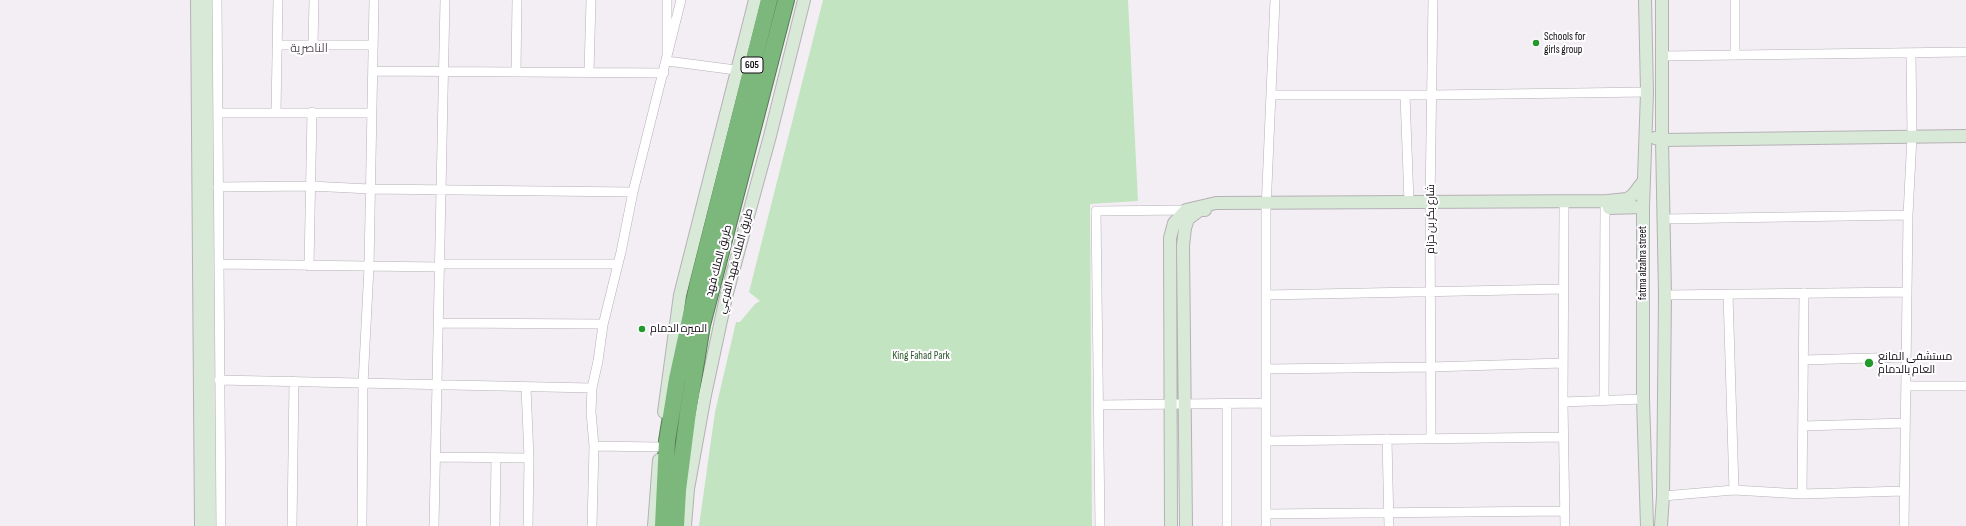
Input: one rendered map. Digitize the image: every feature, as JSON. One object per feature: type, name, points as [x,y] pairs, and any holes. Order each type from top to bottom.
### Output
[{"type":"highway","name":"طريق الملك فهد","points":[[663,526],[667,441],[677,379],[698,283],[769,0]]},
{"type":"highway","name":"طريق الملك فهد","points":[[676,526],[679,482],[702,326],[786,0]]},
{"type":"highway","points":[[663,526],[660,446],[672,368],[698,283]]},
{"type":"highway","points":[[688,489],[702,326]]},
{"type":"street","points":[[197,0],[201,526]]},
{"type":"street","points":[[206,0],[210,526]]},
{"type":"street","points":[[217,0],[221,526]]},
{"type":"street","points":[[276,112],[278,0]]},
{"type":"street","points":[[313,45],[314,0]]},
{"type":"street","points":[[362,526],[363,384],[369,267],[374,0]]},
{"type":"street","points":[[434,526],[445,0]]},
{"type":"street","points":[[516,72],[517,0]]},
{"type":"street","points":[[589,72],[591,0]]},
{"type":"street","points":[[667,0],[667,61]]},
{"type":"street","points":[[592,526],[594,446],[591,412],[592,388],[598,361],[603,324],[618,264],[633,192],[682,0]]},
{"type":"street","points":[[654,526],[660,446],[672,342],[680,295],[755,0]]},
{"type":"street","name":"طريق الملك فهد الفرعي","points":[[685,526],[688,489],[705,395],[726,297],[770,136],[804,0]]},
{"type":"street","points":[[1266,526],[1267,206],[1275,0]]},
{"type":"street","name":"شارع بكر بن حزام","points":[[1431,439],[1433,0]]},
{"type":"street","name":"fatma alzahra street","points":[[1645,0],[1647,92],[1642,207],[1643,399],[1647,484],[1647,526]]},
{"type":"street","points":[[1661,526],[1663,496],[1665,294],[1662,140],[1662,0]]},
{"type":"street","points":[[1735,0],[1735,54]]},
{"type":"street","points":[[277,45],[374,45]]},
{"type":"street","points":[[1662,56],[1966,52]]},
{"type":"street","points":[[1904,526],[1908,215],[1912,136],[1911,53]]},
{"type":"street","points":[[667,61],[736,70]]},
{"type":"street","points":[[373,71],[664,73]]},
{"type":"street","points":[[1271,95],[1432,95],[1647,92]]},
{"type":"street","points":[[1405,95],[1409,202]]},
{"type":"street","points":[[309,266],[312,112]]},
{"type":"street","points":[[218,113],[372,113]]},
{"type":"street","points":[[1646,114],[1655,138],[1662,140],[1966,136]]},
{"type":"street","points":[[1100,526],[1096,211],[1186,210],[1216,203],[1267,206],[1431,205],[1607,201],[1627,199],[1633,196],[1642,183]]},
{"type":"street","points":[[218,187],[310,186],[370,189],[633,192]]},
{"type":"street","points":[[1186,526],[1183,246],[1185,228],[1188,219],[1200,210],[1267,206],[1409,202],[1431,205],[1564,208],[1642,207]]},
{"type":"street","points":[[1564,208],[1563,437],[1565,526]]},
{"type":"street","points":[[1604,400],[1605,208]]},
{"type":"street","points":[[1171,526],[1170,238],[1174,223],[1186,210]]},
{"type":"street","points":[[1664,219],[1908,215]]},
{"type":"street","points":[[219,264],[369,267],[618,264]]},
{"type":"street","points":[[1266,295],[1563,290]]},
{"type":"street","points":[[1665,294],[1907,292]]},
{"type":"street","points":[[1802,494],[1804,293]]},
{"type":"street","points":[[1728,294],[1734,490]]},
{"type":"street","points":[[438,323],[603,324]]},
{"type":"street","points":[[1803,360],[1906,357]]},
{"type":"street","points":[[1266,369],[1431,367],[1563,363]]},
{"type":"street","points":[[220,380],[592,388]]},
{"type":"street","points":[[292,526],[294,381]]},
{"type":"street","points":[[1906,386],[1966,386]]},
{"type":"street","points":[[526,387],[529,458],[528,526]]},
{"type":"street","points":[[1563,402],[1643,399]]},
{"type":"street","points":[[1098,405],[1266,403]]},
{"type":"street","points":[[1227,404],[1227,526]]},
{"type":"street","points":[[1803,426],[1905,423]]},
{"type":"street","points":[[1266,441],[1563,437]]},
{"type":"street","points":[[1387,439],[1389,526]]},
{"type":"street","points":[[594,446],[660,446]]},
{"type":"street","points":[[436,457],[529,458]]},
{"type":"street","points":[[495,526],[496,458]]},
{"type":"street","points":[[1647,484],[1658,497],[1734,490],[1802,494],[1904,491]]},
{"type":"street","points":[[1266,514],[1564,511]]},
{"type":"green space","name":"King Fahad Park","points":[[823,0],[1128,0],[1138,201],[1090,204],[1092,526],[699,526],[715,412],[736,322],[740,322],[755,304],[760,301],[749,292]]},
{"type":"place","name":"Schools for girls group","points":[[1536,43]]},
{"type":"place","name":"الميره الدمام","points":[[642,329]]},
{"type":"place","name":"مستشفى المانع العام بالدمام","points":[[1869,363]]},
{"type":"district","name":"الناصرية","points":[[309,49]]}]
